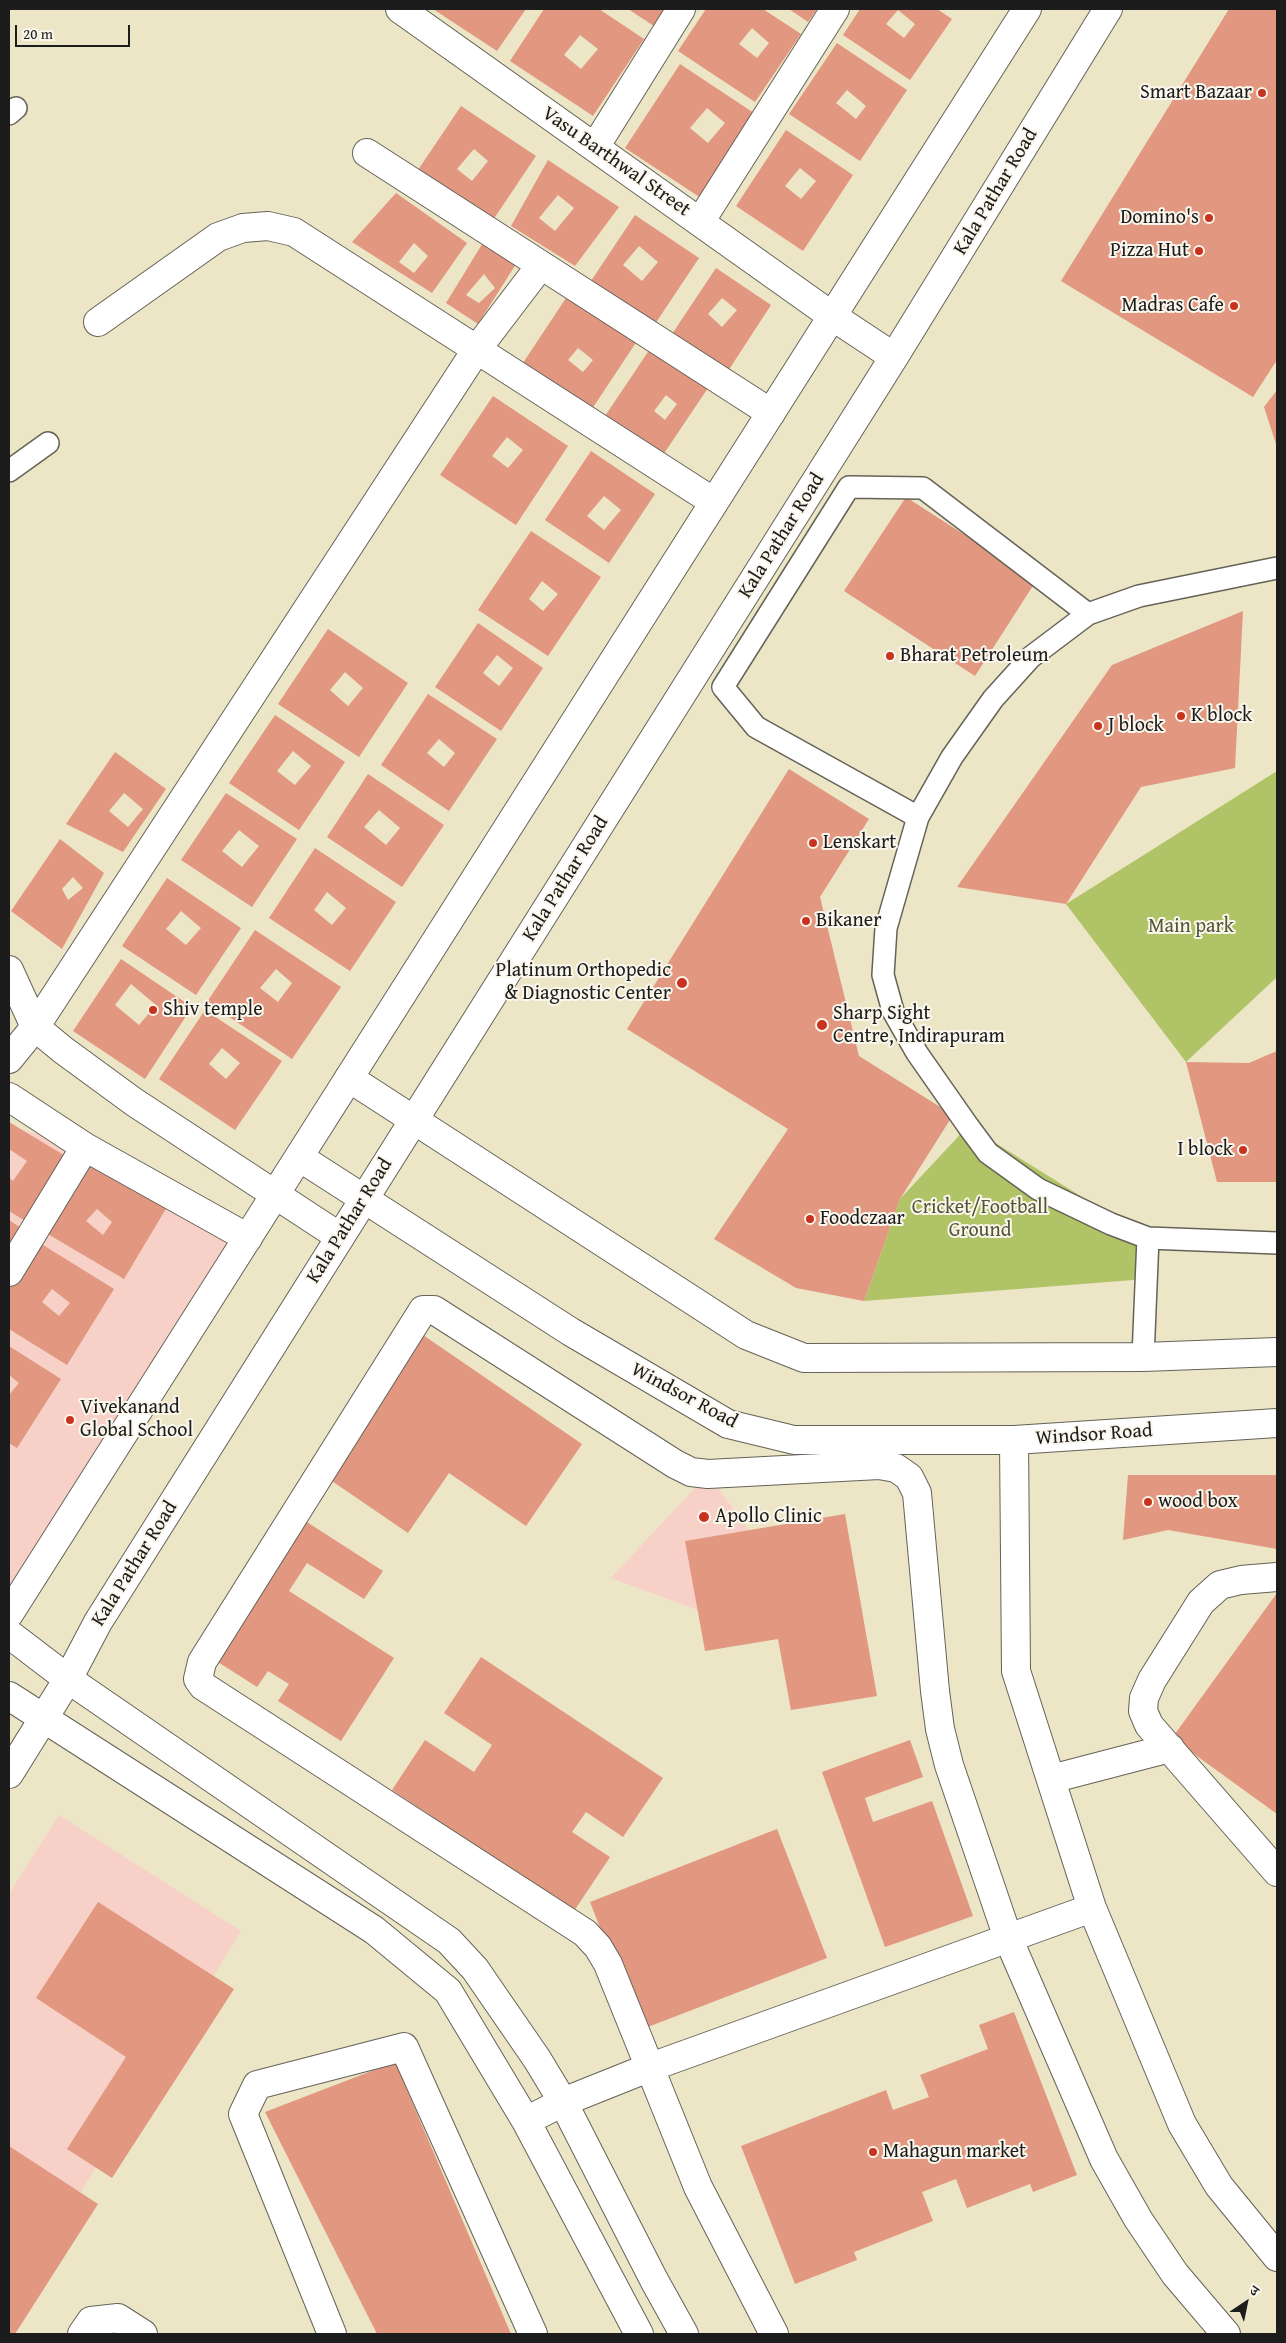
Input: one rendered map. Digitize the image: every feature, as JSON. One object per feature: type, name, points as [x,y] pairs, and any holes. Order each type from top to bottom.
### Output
[{"type":"street","name":"Vasu Barthwal Street","points":[[400,9],[832,316],[894,357]]},
{"type":"street","points":[[595,147],[681,9]]},
{"type":"street","points":[[700,222],[835,9]]},
{"type":"street","points":[[9,1614],[1027,9]]},
{"type":"street","name":"Kala Pathar Road","points":[[9,1774],[68,1679],[98,1622],[894,357],[1108,9]]},
{"type":"street","points":[[367,153],[771,413]]},
{"type":"street","points":[[98,322],[218,237],[243,228],[268,226],[294,232],[714,502]]},
{"type":"street","points":[[9,1059],[35,1027],[477,349],[542,265]]},
{"type":"street","points":[[9,970],[35,1027],[134,1102],[340,1238]]},
{"type":"street","points":[[349,1078],[746,1335],[804,1358],[1143,1357],[1277,1352]]},
{"type":"street","points":[[9,1097],[85,1147],[248,1238]]},
{"type":"street","points":[[9,1272],[85,1147]]},
{"type":"street","name":"Windsor Road","points":[[299,1157],[571,1332],[728,1424],[794,1440],[1014,1440],[1277,1423]]},
{"type":"street","points":[[774,2334],[698,2188],[648,2068],[608,1964],[598,1947],[585,1933],[203,1686],[198,1679],[202,1662],[423,1310],[434,1310],[675,1464],[691,1472],[708,1474],[879,1465],[896,1468],[909,1478],[918,1493],[940,1729],[949,1765],[1008,1938],[1104,2159],[1138,2219],[1175,2274],[1226,2334]]},
{"type":"street","points":[[1014,1440],[1016,1671],[1092,1908],[1182,2124],[1219,2186],[1277,2257]]},
{"type":"street","points":[[1277,1577],[1241,1580],[1220,1585],[1202,1602],[1152,1680],[1144,1698],[1143,1711],[1149,1724],[1277,1872]]},
{"type":"street","points":[[9,1634],[68,1679],[449,1941],[475,1969],[510,2018],[563,2102],[654,2280],[684,2334]]},
{"type":"street","points":[[9,1696],[374,1930],[423,1968],[448,1991],[526,2121],[639,2334]]},
{"type":"street","points":[[1051,1779],[1170,1748]]},
{"type":"street","points":[[526,2121],[563,2102],[648,2068],[1092,1908]]},
{"type":"street","points":[[332,2334],[242,2114],[256,2085],[404,2047],[533,2334]]},
{"type":"street","points":[[82,2334],[91,2320],[118,2318],[143,2334]]},
{"type":"lane","points":[[9,471],[48,443]]},
{"type":"lane","points":[[724,687],[849,487],[923,488],[1088,614]]},
{"type":"lane","points":[[1277,568],[1139,596],[1088,614],[1031,657],[993,699],[952,757],[918,817],[886,928],[883,975],[893,1011],[917,1053],[988,1153],[1038,1189],[1111,1224],[1148,1238],[1277,1243]]},
{"type":"lane","points":[[697,670],[724,687],[756,727],[918,817]]},
{"type":"lane","points":[[1143,1357],[1148,1238]]},
{"type":"shaded area","name":"Vivekanand Global School","points":[[9,1126],[85,1147],[255,1226],[9,1613]]},
{"type":"shaded area","name":"Apollo Clinic","points":[[708,1474],[771,1561],[798,1647],[611,1578]]},
{"type":"shaded area","points":[[59,1815],[241,1931],[9,2309],[9,1894]]},
{"type":"green space","name":"Main park","points":[[1277,771],[1277,977],[1186,1062],[1066,904]]},
{"type":"green space","name":"Cricket/Football Ground","points":[[968,1126],[1148,1238],[1146,1279],[864,1301],[900,1199]]},
{"type":"building","points":[[433,9],[526,9],[497,51]]},
{"type":"building","points":[[544,9],[599,9],[644,39],[593,116],[510,61]],"holes":[[[580,35],[598,49],[581,69],[564,55]]]},
{"type":"building","points":[[628,9],[670,9],[657,28]]},
{"type":"building","points":[[706,9],[763,9],[801,34],[755,102],[678,51]],"holes":[[[752,28],[769,43],[757,58],[739,44]]]},
{"type":"building","points":[[789,9],[817,9],[808,22]]},
{"type":"building","points":[[860,9],[937,9],[952,19],[910,80],[843,35]],"holes":[[[898,10],[915,24],[904,38],[886,24]]]},
{"type":"building","points":[[1229,9],[1277,9],[1277,360],[1253,397],[1061,281]]},
{"type":"building","points":[[837,43],[907,90],[860,161],[789,114]],"holes":[[[847,90],[866,106],[856,119],[836,103]]]},
{"type":"building","points":[[680,64],[760,117],[704,200],[625,148]],"holes":[[[707,108],[725,123],[708,143],[690,128]]]},
{"type":"building","points":[[461,106],[536,156],[491,223],[416,173]],"holes":[[[474,149],[488,161],[472,181],[457,169]]]},
{"type":"building","points":[[786,130],[853,175],[803,251],[736,206]],"holes":[[[800,168],[816,181],[801,199],[785,186]]]},
{"type":"building","points":[[548,160],[619,207],[575,266],[511,226]],"holes":[[[558,195],[574,208],[555,231],[539,218]]]},
{"type":"building","points":[[396,193],[467,243],[432,293],[352,242]],"holes":[[[414,243],[428,256],[414,273],[399,262]]]},
{"type":"building","points":[[635,215],[699,258],[655,324],[591,281]],"holes":[[[639,246],[658,262],[642,281],[623,265]]]},
{"type":"building","points":[[484,241],[516,264],[478,324],[446,303]],"holes":[[[484,274],[495,288],[479,303],[466,295]]]},
{"type":"building","points":[[716,268],[771,305],[728,371],[672,334]],"holes":[[[722,298],[737,310],[722,327],[708,314]]]},
{"type":"building","points":[[568,295],[637,341],[588,415],[519,369]],"holes":[[[578,348],[593,360],[583,372],[568,360]]]},
{"type":"building","points":[[654,343],[712,382],[663,455],[605,416]],"holes":[[[666,395],[677,404],[665,420],[654,411]]]},
{"type":"building","points":[[1277,390],[1277,447],[1264,407]]},
{"type":"building","points":[[493,396],[568,446],[516,525],[440,475]],"holes":[[[507,437],[523,450],[508,468],[492,456]]]},
{"type":"building","points":[[591,451],[655,494],[609,563],[545,520]],"holes":[[[604,496],[621,510],[604,530],[587,516]]]},
{"type":"building","points":[[906,497],[1036,581],[975,676],[844,591]]},
{"type":"building","points":[[531,531],[601,577],[548,656],[478,610]],"holes":[[[542,581],[558,594],[543,611],[529,599]]]},
{"type":"building","points":[[1243,611],[1235,768],[1141,787],[1066,904],[957,887],[1112,665]]},
{"type":"building","points":[[478,623],[543,668],[501,731],[435,687]],"holes":[[[497,655],[513,668],[499,686],[483,673]]]},
{"type":"building","points":[[328,629],[408,683],[359,757],[278,704]],"holes":[[[345,672],[363,688],[348,706],[330,690]]]},
{"type":"building","points":[[428,694],[497,739],[449,811],[381,765]],"holes":[[[439,739],[455,753],[444,767],[427,753]]]},
{"type":"building","points":[[275,715],[345,762],[299,830],[229,783]],"holes":[[[293,751],[311,766],[295,785],[277,771]]]},
{"type":"building","points":[[115,752],[166,789],[123,852],[66,824]],"holes":[[[124,793],[143,809],[128,827],[109,811]]]},
{"type":"building","points":[[789,769],[869,819],[820,897],[859,1056],[953,1115],[900,1199],[864,1301],[796,1288],[714,1239],[788,1129],[627,1029]]},
{"type":"building","points":[[368,774],[444,825],[402,887],[327,837]],"holes":[[[379,810],[400,828],[386,845],[364,827]]]},
{"type":"building","points":[[226,793],[297,839],[252,907],[181,860]],"holes":[[[239,830],[259,846],[242,867],[222,851]]]},
{"type":"building","points":[[60,839],[104,873],[62,949],[11,911]],"holes":[[[73,877],[83,888],[68,900],[62,889]]]},
{"type":"building","points":[[315,848],[396,902],[350,971],[269,918]],"holes":[[[327,892],[346,908],[332,925],[314,910]]]},
{"type":"building","points":[[167,878],[241,928],[196,995],[122,946]],"holes":[[[181,911],[201,928],[186,945],[166,929]]]},
{"type":"building","points":[[255,930],[341,987],[292,1059],[207,1002]],"holes":[[[276,969],[292,983],[278,1002],[260,988]]]},
{"type":"building","points":[[121,959],[192,1007],[145,1079],[73,1031]],"holes":[[[131,984],[156,1005],[139,1025],[115,1005]]]},
{"type":"building","points":[[205,1010],[282,1061],[235,1130],[159,1079]],"holes":[[[222,1048],[240,1063],[226,1079],[209,1064]]]},
{"type":"building","name":"I block","points":[[1277,1051],[1277,1182],[1217,1182],[1186,1062],[1249,1063]]},
{"type":"building","points":[[9,1122],[72,1160],[32,1225],[9,1211],[9,1178],[13,1181],[27,1161],[9,1149]]},
{"type":"building","points":[[84,1157],[167,1207],[124,1279],[41,1230]],"holes":[[[97,1209],[112,1222],[103,1235],[86,1221]]]},
{"type":"building","points":[[9,1220],[27,1232],[9,1260]]},
{"type":"building","points":[[35,1240],[114,1289],[67,1365],[9,1329],[9,1282]],"holes":[[[52,1289],[70,1303],[59,1316],[42,1302]]]},
{"type":"building","points":[[423,1335],[582,1444],[526,1526],[449,1473],[408,1533],[326,1477]]},
{"type":"building","points":[[9,1346],[61,1379],[17,1448],[9,1443],[9,1395],[19,1383],[9,1375]]},
{"type":"building","points":[[1128,1475],[1277,1475],[1277,1549],[1168,1530],[1123,1540]]},
{"type":"building","points":[[845,1514],[877,1696],[791,1710],[778,1639],[705,1651],[685,1541]]},
{"type":"building","points":[[296,1515],[383,1571],[364,1599],[307,1563],[289,1591],[394,1658],[341,1741],[278,1701],[289,1684],[268,1671],[257,1687],[207,1655]]},
{"type":"building","points":[[1277,1593],[1277,1814],[1172,1738]]},
{"type":"building","points":[[481,1657],[663,1778],[623,1837],[586,1812],[572,1832],[610,1857],[574,1911],[392,1790],[425,1740],[474,1772],[492,1745],[444,1713]]},
{"type":"building","points":[[910,1740],[923,1777],[865,1798],[873,1822],[932,1801],[973,1916],[885,1947],[822,1772]]},
{"type":"building","points":[[777,1829],[827,1958],[640,2030],[590,1902]]},
{"type":"building","points":[[98,1902],[234,1989],[112,2178],[67,2149],[126,2057],[36,1998]]},
{"type":"building","points":[[1014,2012],[1077,2175],[1033,2192],[1030,2184],[967,2208],[956,2179],[922,2192],[933,2221],[854,2252],[857,2260],[795,2284],[741,2146],[886,2090],[893,2110],[929,2097],[920,2075],[988,2049],[979,2025]]},
{"type":"building","points":[[395,2062],[511,2334],[377,2334],[265,2112]]},
{"type":"building","points":[[9,2146],[98,2204],[15,2334],[9,2334]]},
{"type":"place","name":"Smart Bazaar","points":[[1262,93]]},
{"type":"place","name":"Domino's","points":[[1209,218]]},
{"type":"place","name":"Pizza Hut","points":[[1199,251]]},
{"type":"place","name":"Madras Cafe","points":[[1234,306]]},
{"type":"place","name":"Bharat Petroleum","points":[[890,656]]},
{"type":"place","name":"K block","points":[[1181,716]]},
{"type":"place","name":"J block","points":[[1098,726]]},
{"type":"place","name":"Lenskart","points":[[813,843]]},
{"type":"place","name":"Bikaner","points":[[806,921]]},
{"type":"place","name":"Platinum Orthopedic & Diagnostic Center","points":[[682,983]]},
{"type":"place","name":"Shiv temple","points":[[153,1010]]},
{"type":"place","name":"Sharp Sight Centre, Indirapuram","points":[[822,1025]]},
{"type":"place","name":"I block","points":[[1243,1150]]},
{"type":"place","name":"Foodczaar","points":[[810,1219]]},
{"type":"place","name":"Vivekanand Global School","points":[[70,1420]]},
{"type":"place","name":"wood box","points":[[1148,1502]]},
{"type":"place","name":"Apollo Clinic","points":[[704,1517]]},
{"type":"place","name":"Mahagun market","points":[[873,2152]]}]
